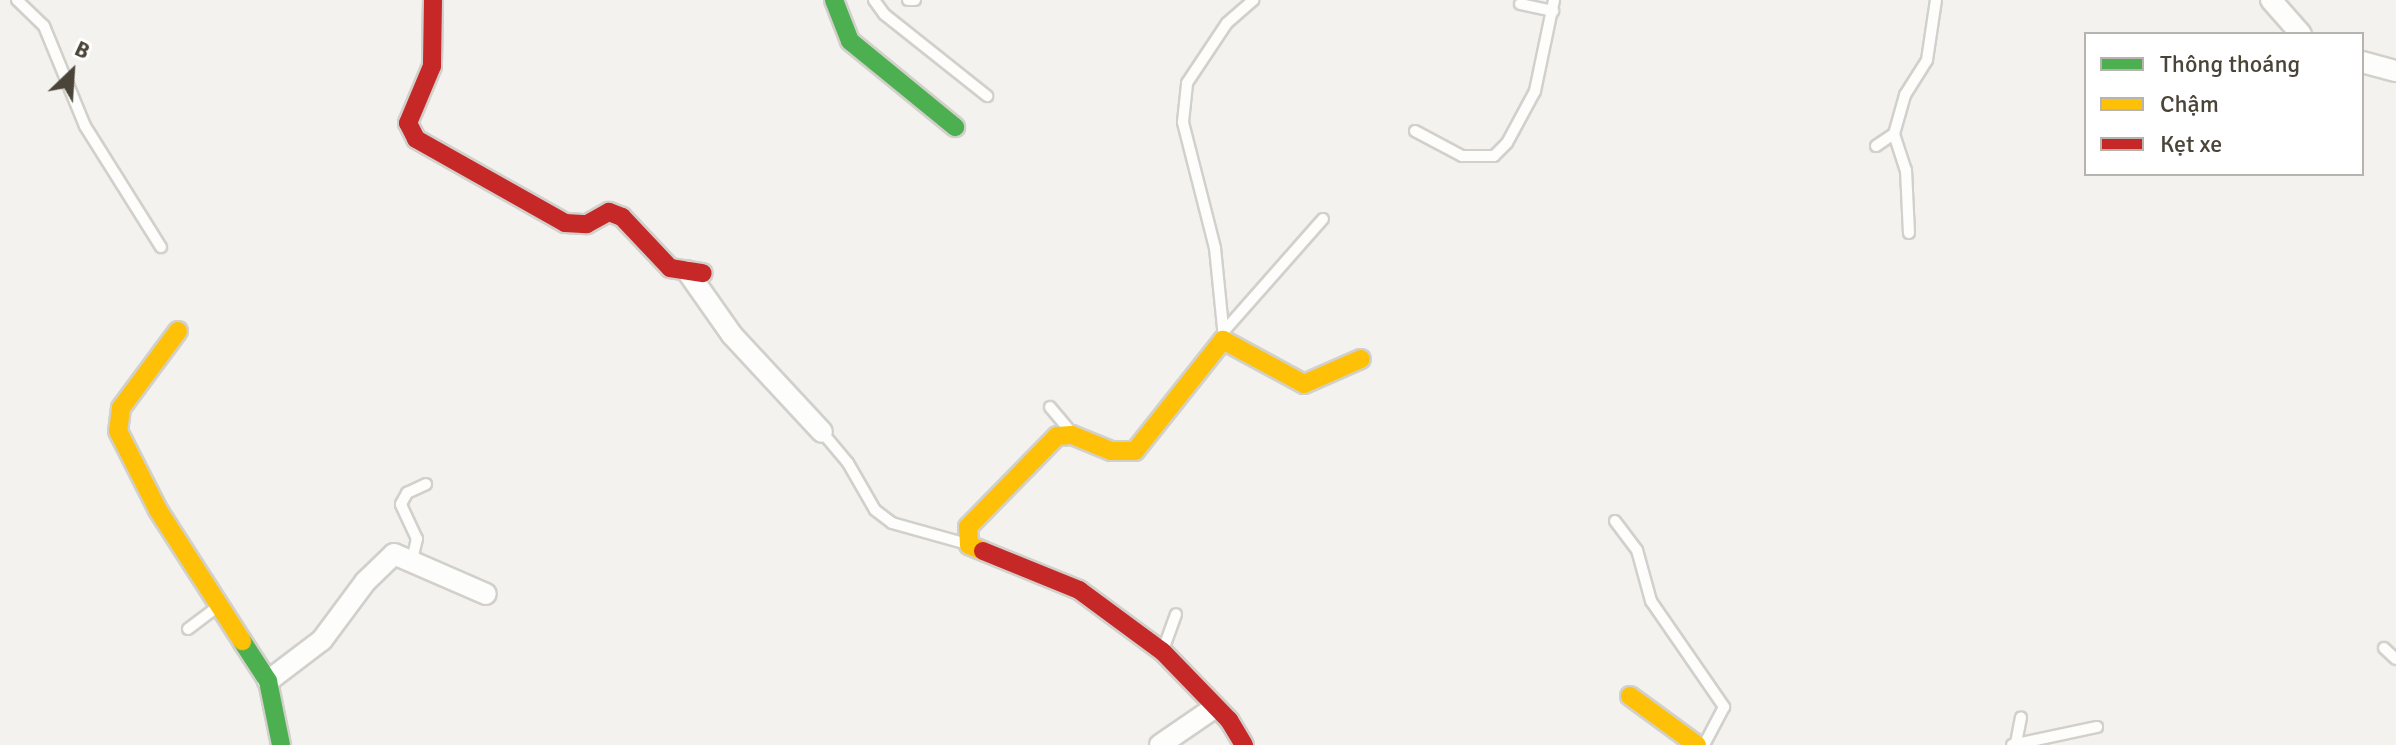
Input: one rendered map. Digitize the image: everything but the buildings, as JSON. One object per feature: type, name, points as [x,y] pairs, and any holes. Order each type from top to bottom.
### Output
[{"type":"street","points":[[433,0],[432,66],[408,123],[416,139],[565,223],[587,224],[609,212],[622,217],[670,268],[695,272],[732,335],[822,432]]},
{"type":"street","points":[[834,0],[850,41],[955,127]]},
{"type":"street","points":[[2271,0],[2299,32]]},
{"type":"street","points":[[2364,63],[2396,71]]},
{"type":"street","points":[[178,331],[121,408],[118,431],[158,510],[268,681],[281,745]]},
{"type":"street","points":[[1244,745],[1229,720],[1214,708],[1163,652],[1067,584],[969,545],[965,535],[977,514],[1050,440],[1072,435],[1111,451],[1135,451],[1224,335],[1304,384],[1361,359]]},
{"type":"street","points":[[268,681],[322,640],[390,556],[399,554],[486,594]]},
{"type":"street","points":[[1630,696],[1697,745]]},
{"type":"street","points":[[1160,745],[1214,708]]},
{"type":"lane","points":[[17,0],[44,26],[85,126],[161,247]]},
{"type":"lane","points":[[874,0],[884,14],[987,96]]},
{"type":"lane","points":[[908,0],[915,0]]},
{"type":"lane","points":[[1224,335],[1215,248],[1183,122],[1187,83],[1227,23],[1253,0]]},
{"type":"lane","points":[[1909,233],[1906,170],[1894,134],[1905,95],[1927,60],[1936,0]]},
{"type":"lane","points":[[1415,131],[1462,156],[1494,156],[1530,105],[1542,71],[1553,6],[1520,4]]},
{"type":"lane","points":[[1876,146],[1894,134]]},
{"type":"lane","points":[[1224,335],[1323,219]]},
{"type":"lane","points":[[1050,407],[1072,435]]},
{"type":"lane","points":[[822,432],[848,463],[875,510],[892,523],[969,545]]},
{"type":"lane","points":[[412,560],[417,539],[401,504],[407,493],[426,484]]},
{"type":"lane","points":[[1615,521],[1637,550],[1651,601],[1724,707],[1704,745]]},
{"type":"lane","points":[[188,629],[219,605]]},
{"type":"lane","points":[[1163,652],[1176,614]]},
{"type":"lane","points":[[2384,648],[2396,659]]},
{"type":"lane","points":[[2021,717],[2014,744],[2097,727]]},
{"type":"traffic: fast","points":[[834,0],[850,41],[955,127]]},
{"type":"traffic: fast","points":[[242,641],[268,681],[281,745]]},
{"type":"traffic: slow","points":[[178,331],[121,408],[118,431],[158,510],[242,641]]},
{"type":"traffic: slow","points":[[983,551],[969,545],[968,527],[1057,436],[1072,435],[1111,451],[1135,451],[1223,340],[1304,384],[1361,359]]},
{"type":"traffic: slow","points":[[1630,696],[1697,745]]},
{"type":"traffic: jam","points":[[433,0],[432,66],[408,123],[416,139],[565,223],[587,224],[609,212],[622,217],[670,268],[703,273]]},
{"type":"traffic: jam","points":[[983,551],[1079,590],[1163,652],[1229,720],[1244,745]]}]
